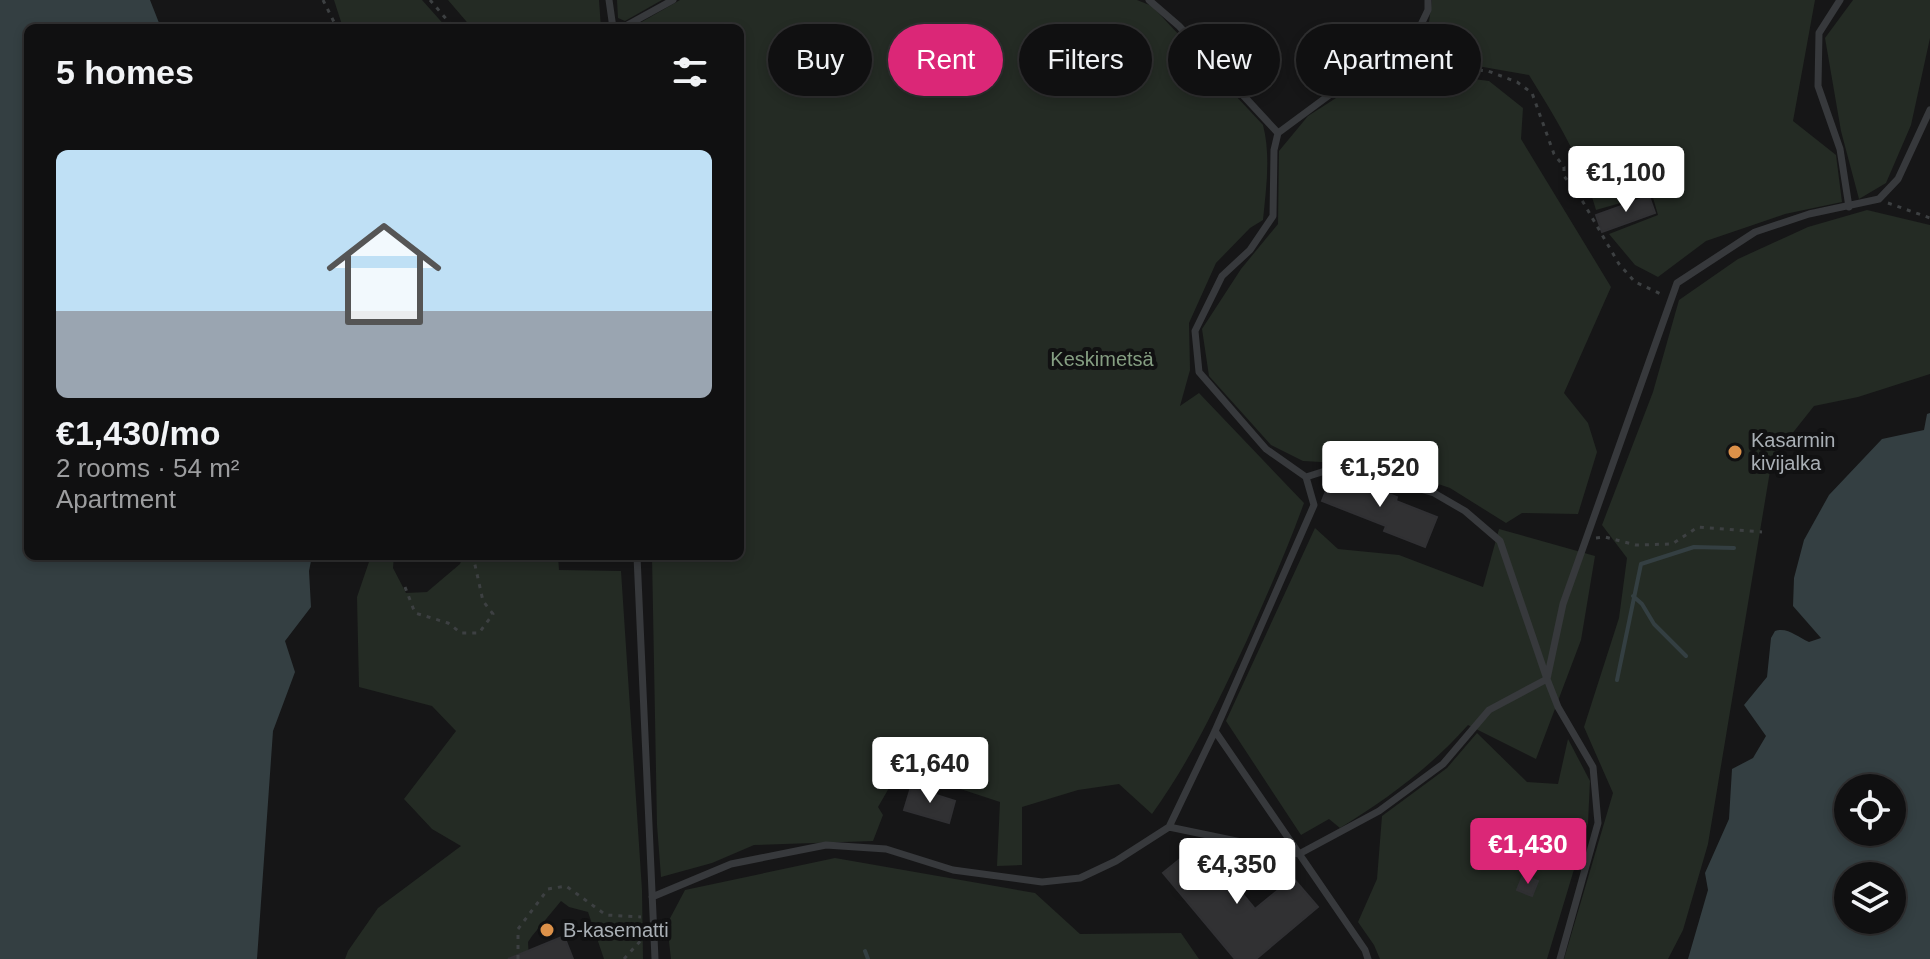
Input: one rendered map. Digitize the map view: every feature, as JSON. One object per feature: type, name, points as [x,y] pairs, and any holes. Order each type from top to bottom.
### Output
[{"type":"lane","points":[[609,0],[612,24]]},
{"type":"lane","points":[[629,24],[673,0]]},
{"type":"lane","points":[[1149,0],[1179,26],[1278,133]]},
{"type":"lane","points":[[1421,24],[1428,10],[1428,0]]},
{"type":"lane","points":[[1840,0],[1819,33],[1818,86],[1840,149],[1849,207]]},
{"type":"lane","points":[[652,897],[731,864],[826,845],[886,849],[953,870],[1042,882],[1080,878],[1106,867],[1169,827],[1215,731],[1314,505],[1306,477],[1266,449],[1199,372],[1195,331],[1222,276],[1250,250],[1273,216],[1274,150],[1278,133],[1328,96]]},
{"type":"lane","points":[[1169,827],[1299,854],[1379,811],[1443,764],[1489,710],[1547,679],[1563,604],[1677,283],[1755,232],[1809,214],[1879,199],[1898,179],[1930,110]]},
{"type":"lane","points":[[1306,477],[1341,466],[1434,493],[1465,511],[1500,541],[1558,707],[1593,767],[1598,823],[1560,959]]},
{"type":"lane","points":[[637,560],[655,959]]},
{"type":"lane","points":[[1215,731],[1365,950],[1368,959]]},
{"type":"path","points":[[323,0],[335,24]]},
{"type":"path","points":[[430,0],[451,24]]},
{"type":"path","points":[[1481,70],[1517,82],[1532,93],[1554,154],[1564,167],[1564,176],[1619,264],[1635,282],[1672,296]]},
{"type":"path","points":[[1879,199],[1930,218]]},
{"type":"path","points":[[1585,541],[1605,537],[1636,545],[1672,544],[1698,527],[1762,532]]},
{"type":"path","points":[[405,587],[415,613],[448,623],[461,633],[479,633],[493,614],[483,601],[474,560]]},
{"type":"path","points":[[518,959],[518,929],[548,889],[566,886],[606,915],[653,922],[624,959]]},
{"type":"green space","points":[[334,0],[422,0],[443,24],[342,24]]},
{"type":"green space","points":[[448,0],[599,0],[601,24],[469,24]]},
{"type":"green space","points":[[617,0],[662,0],[625,21],[618,18]]},
{"type":"green space","name":"Keskimetsä","points":[[680,0],[1137,0],[1152,6],[1169,24],[1168,96],[1236,96],[1263,125],[1267,161],[1263,220],[1250,228],[1216,263],[1189,323],[1190,370],[1180,406],[1199,393],[1304,503],[1226,685],[1192,751],[1152,814],[1119,784],[1078,790],[1022,807],[1022,865],[997,866],[1000,802],[900,769],[878,807],[883,815],[873,841],[754,845],[712,863],[661,877],[657,825],[652,560],[744,560],[744,24],[638,24]]},
{"type":"green space","points":[[1432,0],[1815,0],[1793,121],[1836,155],[1842,202],[1785,214],[1706,241],[1658,277],[1635,265],[1609,234],[1658,215],[1652,194],[1596,210],[1576,157],[1529,75],[1481,67],[1481,24],[1429,22]]},
{"type":"green space","points":[[1853,0],[1930,0],[1930,38],[1911,125],[1886,183],[1859,199],[1841,131],[1825,38]]},
{"type":"green space","points":[[1481,80],[1489,81],[1523,108],[1521,139],[1611,287],[1564,393],[1588,423],[1597,452],[1578,514],[1522,513],[1506,523],[1450,488],[1406,473],[1358,464],[1303,461],[1271,445],[1209,376],[1202,329],[1241,269],[1278,224],[1279,151],[1308,116],[1339,96],[1481,96]]},
{"type":"green space","points":[[1867,210],[1930,225],[1930,374],[1858,397],[1814,406],[1772,459],[1708,844],[1683,930],[1668,959],[1564,959],[1613,793],[1584,727],[1619,618],[1627,558],[1602,525],[1653,392],[1679,300],[1738,259],[1808,227]]},
{"type":"green space","points":[[1315,528],[1338,549],[1399,555],[1483,587],[1499,529],[1595,556],[1581,640],[1536,759],[1468,725],[1424,768],[1357,817],[1340,828],[1329,819],[1301,835],[1226,721]]},
{"type":"green space","points":[[370,560],[394,560],[393,568],[406,593],[427,592],[462,560],[558,560],[559,570],[621,571],[642,890],[643,959],[604,959],[588,912],[569,907],[561,901],[528,942],[529,959],[345,959],[378,908],[461,846],[432,829],[404,799],[456,731],[432,706],[359,687],[357,597]]},
{"type":"green space","points":[[1477,733],[1527,782],[1558,784],[1568,739],[1590,781],[1588,823],[1547,959],[1380,959],[1358,922],[1377,879],[1382,816],[1447,768]]},
{"type":"green space","points":[[835,858],[1035,893],[1080,934],[1181,933],[1199,959],[671,959],[667,924],[685,890]]},
{"type":"shaded area","points":[[0,0],[150,0],[159,24],[24,24],[24,560],[311,560],[311,607],[285,641],[295,672],[273,731],[257,959],[0,959]]},
{"type":"shaded area","points":[[1930,413],[1930,959],[1688,959],[1708,890],[1705,873],[1729,819],[1732,769],[1753,758],[1766,736],[1744,705],[1767,677],[1771,638],[1775,631],[1780,630],[1809,642],[1821,638],[1793,606],[1794,578],[1804,540],[1829,495],[1882,439],[1924,430],[1927,414]]},
{"type":"building","points":[[1649,196],[1655,213],[1602,232],[1596,215]]},
{"type":"building","points":[[1338,474],[1397,497],[1396,501],[1437,517],[1425,547],[1384,531],[1386,526],[1322,501],[1332,476]]},
{"type":"building","points":[[911,787],[955,801],[949,823],[904,810]]},
{"type":"building","points":[[1200,843],[1255,909],[1293,878],[1318,907],[1256,959],[1235,959],[1163,873]]},
{"type":"building","points":[[1523,875],[1538,881],[1532,896],[1517,890]]},
{"type":"building","points":[[564,936],[573,959],[508,959]]},
{"type":"waterway","points":[[1617,680],[1641,564],[1694,547],[1734,548]]},
{"type":"waterway","points":[[1633,596],[1654,624],[1686,656]]},
{"type":"waterway","points":[[865,951],[868,959]]},
{"type":"place","name":"Kasarmin kivijalka","points":[[1735,452]]},
{"type":"place","name":"B-kasematti","points":[[547,930]]}]
